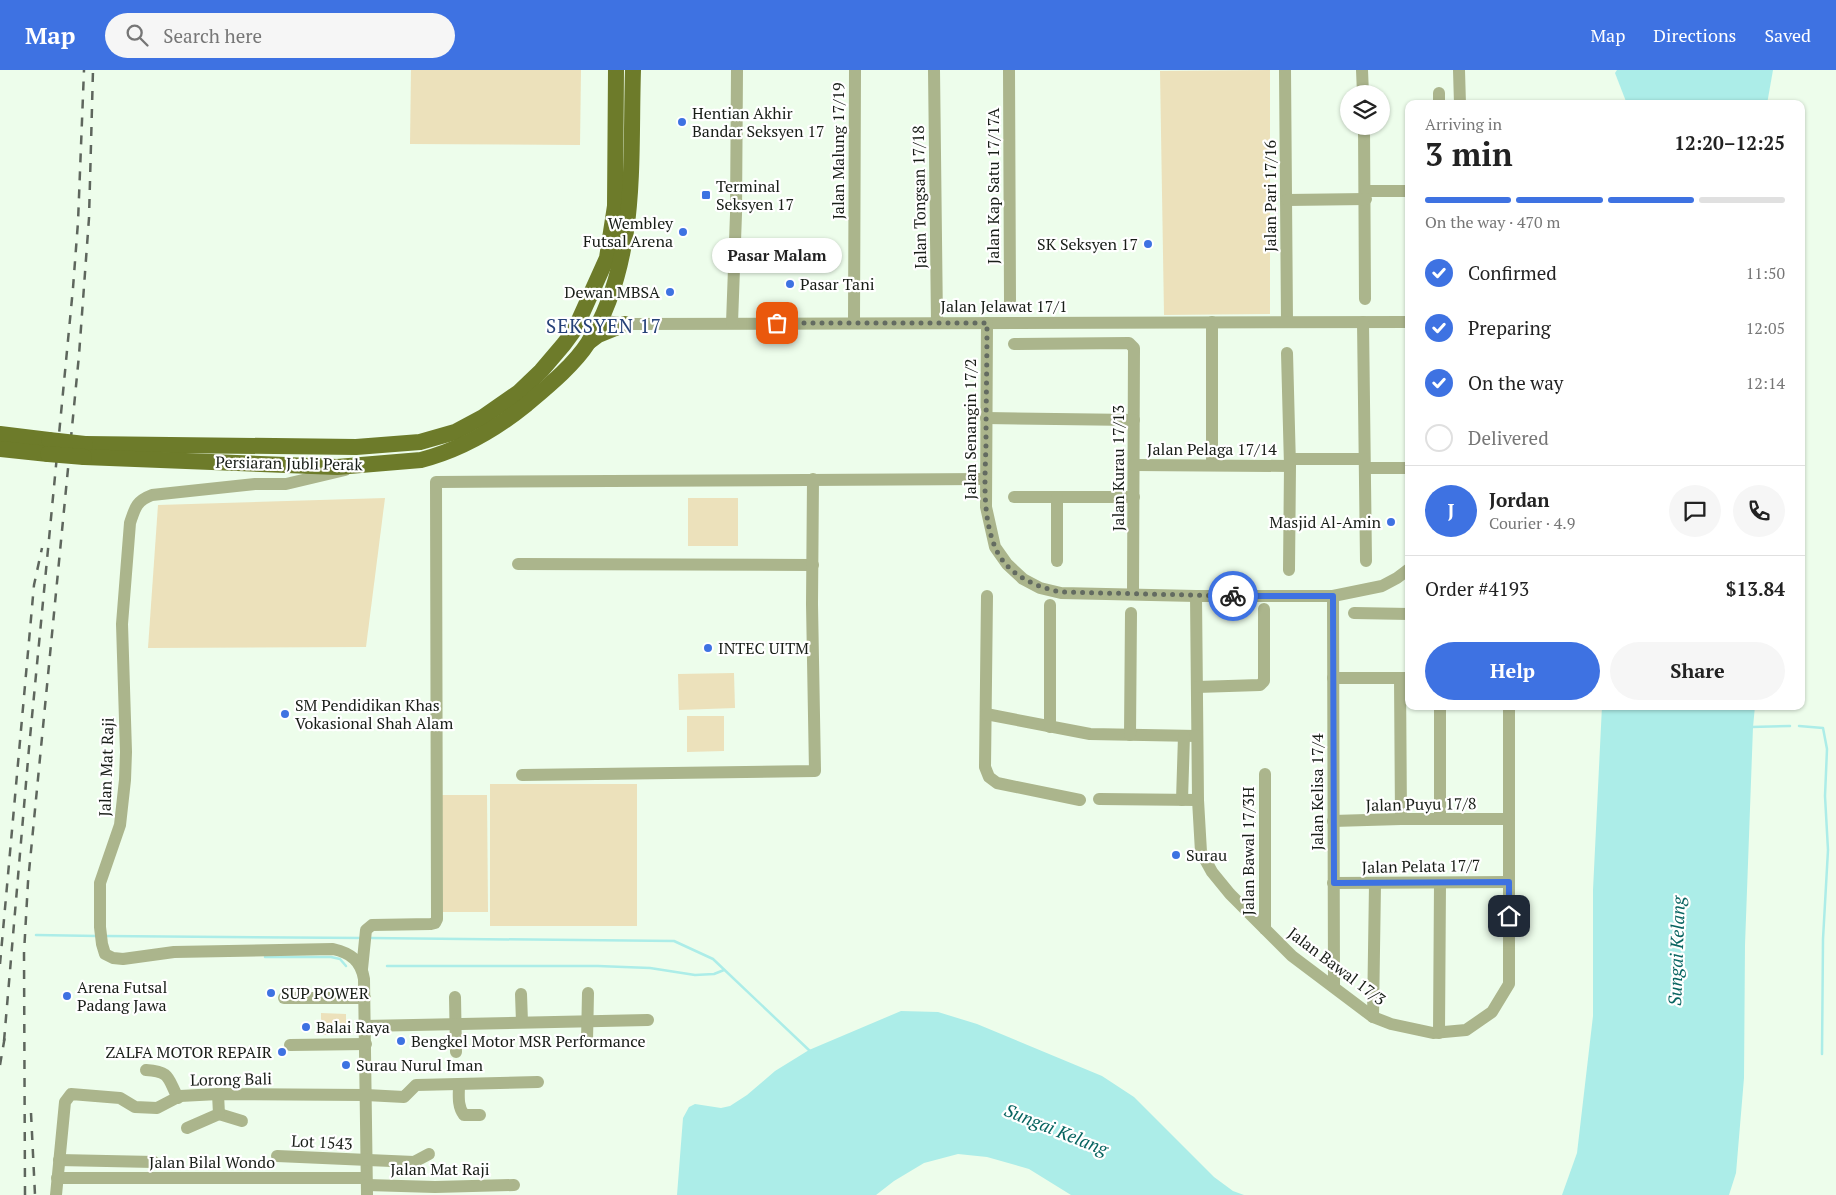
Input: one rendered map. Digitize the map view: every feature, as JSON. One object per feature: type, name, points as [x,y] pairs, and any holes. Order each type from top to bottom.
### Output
[{"type":"main road","name":"Persiaran Jubli Perak","points":[[85,451],[356,447],[420,442],[455,432],[483,417],[519,392],[541,370],[574,329],[607,258],[615,206],[616,70]]},
{"type":"main road","name":"Persiaran Jubli Perak","points":[[0,449],[48,447],[338,467],[382,464],[434,457],[491,431],[541,392],[564,370],[588,342],[600,320],[621,262],[627,234],[633,70]]},
{"type":"main road","points":[[588,342],[598,335],[626,324],[614,312],[611,306],[610,294]]},
{"type":"main road","points":[[574,329],[583,323],[600,320]]},
{"type":"main road","name":"Persiaran Jubli Perak","points":[[0,434],[48,447]]},
{"type":"main road","points":[[356,447],[364,455],[382,464]]},
{"type":"street","name":"Jalan Malung 17/19","points":[[854,323],[855,70]]},
{"type":"street","name":"Jalan Tongsan 17/18","points":[[934,70],[936,323]]},
{"type":"street","name":"Jalan Kap Satu 17/17A","points":[[1009,70],[1010,302]]},
{"type":"street","name":"Jalan Pari 17/16","points":[[1286,70],[1286,322]]},
{"type":"street","points":[[1362,70],[1363,85]]},
{"type":"street","points":[[1459,70],[1460,100]]},
{"type":"street","points":[[732,324],[736,214],[735,72]]},
{"type":"street","points":[[1364,135],[1365,299]]},
{"type":"street","points":[[1287,200],[1405,191]]},
{"type":"street","name":"Jalan Jelawat 17/1","points":[[600,320],[626,324],[1405,322]]},
{"type":"street","points":[[1212,322],[1212,465]]},
{"type":"street","points":[[1363,322],[1366,561]]},
{"type":"street","name":"Jalan Senangin 17/2","points":[[987,323],[986,507],[996,547],[1007,564],[1024,579],[1040,588],[1061,592],[1196,596],[1333,596],[1382,586],[1405,572]]},
{"type":"street","name":"Jalan Kurau 17/13","points":[[1014,344],[1129,343],[1134,348],[1133,594]]},
{"type":"street","points":[[1288,353],[1289,570]]},
{"type":"street","points":[[986,418],[1134,420]]},
{"type":"street","name":"Jalan Pelaga 17/14","points":[[1134,465],[1290,462],[1364,463],[1405,468]]},
{"type":"street","points":[[286,484],[294,477],[296,472],[293,465]]},
{"type":"street","name":"Jalan Mat Raji","points":[[360,465],[336,473],[286,484],[255,484],[164,493],[141,499],[135,509],[130,523],[122,624],[126,752],[125,780],[120,825],[100,883],[102,944],[105,954],[113,958],[123,959],[174,952],[333,948],[350,954],[362,969],[364,979],[367,1186],[514,1185]]},
{"type":"street","points":[[522,775],[815,772],[812,565],[813,479]]},
{"type":"street","points":[[362,969],[366,930],[372,925],[431,924],[435,923],[437,919],[436,482],[985,479]]},
{"type":"street","points":[[1014,497],[1134,497]]},
{"type":"street","points":[[1057,497],[1057,561]]},
{"type":"street","points":[[518,564],[812,565]]},
{"type":"street","points":[[987,596],[985,767],[989,777],[997,783],[1080,800]]},
{"type":"street","name":"Jalan Bawal 17/3","points":[[1196,596],[1198,800],[1201,852],[1212,872],[1230,894],[1292,956],[1373,1017],[1391,1024],[1433,1033],[1466,1030],[1492,1012],[1508,984],[1509,710]]},
{"type":"street","name":"Jalan Kelisa 17/4","points":[[1333,596],[1334,987]]},
{"type":"street","points":[[1050,605],[1050,727]]},
{"type":"street","points":[[1197,687],[1260,685],[1264,682],[1264,610]]},
{"type":"street","points":[[1130,735],[1131,613]]},
{"type":"street","points":[[1354,613],[1405,614]]},
{"type":"street","points":[[1333,678],[1404,678],[1402,819]]},
{"type":"street","points":[[1440,710],[1440,819]]},
{"type":"street","points":[[986,714],[1090,734],[1197,736]]},
{"type":"street","points":[[1182,800],[1184,736]]},
{"type":"street","name":"Jalan Bawal 17/3H","points":[[1265,774],[1265,929]]},
{"type":"street","points":[[1099,799],[1198,800]]},
{"type":"street","name":"Jalan Puyu 17/8","points":[[1333,822],[1402,819],[1509,819]]},
{"type":"street","name":"Jalan Pelata 17/7","points":[[1334,883],[1509,882]]},
{"type":"street","points":[[1439,1033],[1440,883]]},
{"type":"street","points":[[1373,1017],[1375,884]]},
{"type":"street","points":[[587,1041],[588,993]]},
{"type":"street","points":[[521,994],[522,1022]]},
{"type":"street","points":[[455,997],[456,1052]]},
{"type":"street","points":[[284,998],[365,998]]},
{"type":"street","points":[[365,1026],[648,1020]]},
{"type":"street","points":[[290,1045],[366,1044]]},
{"type":"street","points":[[146,1070],[162,1071],[167,1076],[178,1098]]},
{"type":"street","name":"Lorong Bali","points":[[59,1160],[65,1101],[71,1094],[120,1098],[135,1107],[162,1106],[178,1098],[218,1094],[404,1097],[416,1085],[538,1082]]},
{"type":"street","points":[[458,1084],[462,1113],[464,1115],[480,1115]]},
{"type":"street","points":[[218,1094],[219,1114]]},
{"type":"street","points":[[187,1128],[219,1114],[242,1121]]},
{"type":"street","name":"Lot 1543","points":[[276,1156],[414,1162],[429,1154]]},
{"type":"street","points":[[56,1195],[59,1160],[154,1162]]},
{"type":"street","name":"Jalan Bilal Wondo","points":[[57,1178],[367,1186]]},
{"type":"shaded area","points":[[411,70],[581,70],[580,145],[410,144]]},
{"type":"shaded area","points":[[1270,70],[1270,314],[1164,315],[1160,71]]},
{"type":"shaded area","points":[[385,498],[366,647],[148,648],[158,505]]},
{"type":"shaded area","points":[[688,498],[738,498],[738,546],[688,546]]},
{"type":"shaded area","points":[[734,673],[735,708],[679,710],[678,674]]},
{"type":"shaded area","points":[[687,716],[724,716],[724,751],[687,752]]},
{"type":"shaded area","points":[[490,784],[637,784],[637,926],[490,926]]},
{"type":"shaded area","points":[[442,795],[487,795],[488,912],[443,912]]},
{"type":"shaded area","points":[[321,1013],[346,1014],[346,1034],[321,1035]]},
{"type":"water","points":[[1617,70],[1773,70],[1768,100],[1625,100],[1615,73]]},
{"type":"water","name":"Sungai Kelang","points":[[1602,710],[1755,710],[1745,945],[1744,1078],[1736,1173],[1729,1195],[1562,1195],[1577,1153],[1593,1016],[1593,890]]},
{"type":"water","name":"Sungai Kelang","points":[[901,1011],[938,1012],[977,1024],[1102,1076],[1134,1097],[1214,1177],[1233,1191],[1244,1195],[1071,1195],[1029,1169],[987,1157],[958,1154],[924,1163],[894,1181],[876,1195],[677,1195],[683,1118],[689,1107],[695,1104],[721,1108],[730,1106],[747,1095],[775,1071],[809,1050]]},
{"type":"waterway","points":[[1751,727],[1790,726]]},
{"type":"waterway","points":[[1799,726],[1823,728],[1827,749],[1825,796],[1828,850],[1823,939],[1822,1054]]},
{"type":"waterway","points":[[36,935],[97,936]]},
{"type":"waterway","points":[[105,936],[362,938]]},
{"type":"waterway","points":[[370,938],[674,941],[713,959],[811,1052]]},
{"type":"waterway","points":[[265,957],[331,957],[340,959],[346,966]]},
{"type":"waterway","points":[[387,966],[598,966],[650,968],[695,975],[714,974],[724,970]]},
{"type":"railway","points":[[4,1041],[29,748],[73,288],[78,222],[84,70]]},
{"type":"railway","points":[[25,1195],[24,953],[28,882],[79,355],[89,218],[93,70]]},
{"type":"railway","points":[[0,964],[34,585],[42,548]]},
{"type":"railway","points":[[0,1065],[5,1036]]},
{"type":"railway","points":[[31,1113],[35,1195]]},
{"type":"way so far","points":[[777,323],[987,323],[986,507],[996,547],[1007,564],[1024,579],[1040,588],[1061,592],[1233,596]]},
{"type":"place","name":"Hentian Akhir Bandar Seksyen 17","points":[[682,122]]},
{"type":"place","name":"Terminal Seksyen 17","points":[[706,195]]},
{"type":"place","name":"Wembley Futsal Arena","points":[[683,232]]},
{"type":"place","name":"SK Seksyen 17","points":[[1148,244]]},
{"type":"place","name":"Pasar Tani","points":[[790,284]]},
{"type":"place","name":"Dewan MBSA","points":[[670,292]]},
{"type":"place","name":"Pasar Malam","points":[[777,323]]},
{"type":"place","name":"Masjid Al-Amin","points":[[1391,522]]},
{"type":"place","name":"INTEC UITM","points":[[708,648]]},
{"type":"place","name":"SM Pendidikan Khas Vokasional Shah Alam","points":[[285,714]]},
{"type":"place","name":"Surau","points":[[1176,855]]},
{"type":"place","name":"SUP POWER","points":[[271,993]]},
{"type":"place","name":"Arena Futsal Padang Jawa","points":[[67,996]]},
{"type":"place","name":"Balai Raya","points":[[306,1027]]},
{"type":"place","name":"Bengkel Motor MSR Performance","points":[[401,1041]]},
{"type":"place","name":"ZALFA MOTOR REPAIR","points":[[282,1052]]},
{"type":"place","name":"Surau Nurul Iman","points":[[346,1065]]},
{"type":"district","name":"SEKSYEN 17","points":[[604,326]]},
{"type":"route","points":[[1233,596],[1333,596],[1334,883],[1509,882],[1509,916]]}]
